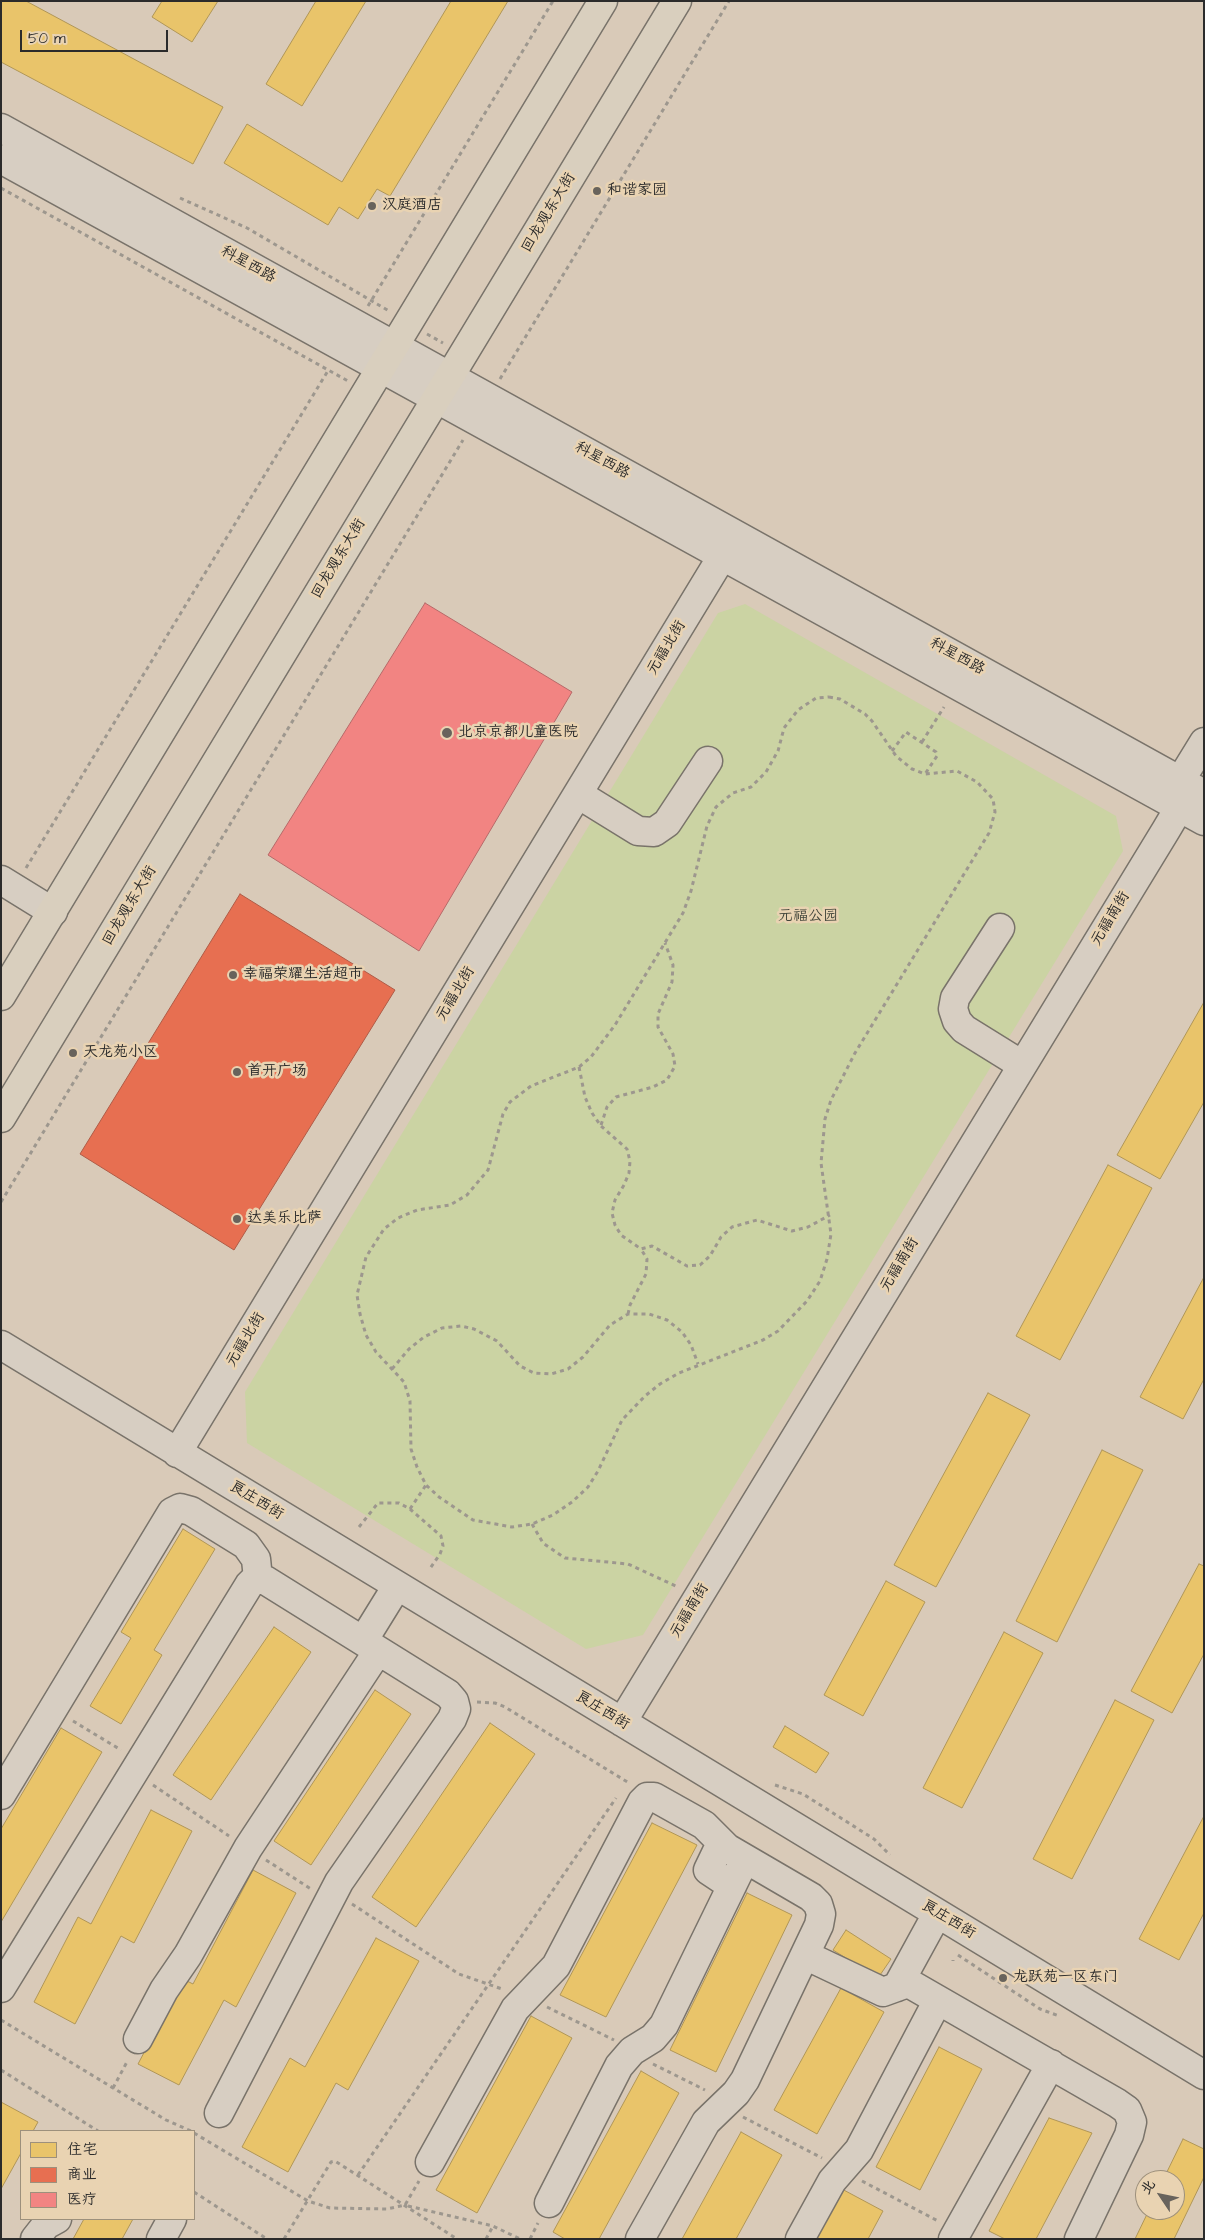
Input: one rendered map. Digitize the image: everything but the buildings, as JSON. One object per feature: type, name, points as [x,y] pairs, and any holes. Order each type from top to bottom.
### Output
[{"type":"main road","points":[[1,996],[603,1]]},
{"type":"main road","name":"回龙观东大街","points":[[1,1118],[677,1]]},
{"type":"street","name":"科星西路","points":[[1,128],[443,388],[729,545],[1197,789]]},
{"type":"street","name":"科星西路","points":[[1,159],[388,357]]},
{"type":"street","name":"科星西路","points":[[729,545],[1204,821]]},
{"type":"street","name":"元福北街","points":[[177,1453],[729,545]]},
{"type":"street","name":"元福南街","points":[[622,1722],[1179,808],[1197,789],[1204,742]]},
{"type":"street","points":[[578,794],[638,831],[654,832],[667,823],[708,761]]},
{"type":"street","points":[[8,884],[53,912]]},
{"type":"street","points":[[1000,928],[955,998],[953,1010],[957,1021],[964,1029],[1022,1065]]},
{"type":"street","name":"良庄西街","points":[[1,1345],[1204,2075]]},
{"type":"street","points":[[1,1795],[170,1515],[176,1510],[183,1508],[191,1511],[246,1545],[256,1560],[258,1579]]},
{"type":"street","points":[[1,1988],[249,1585],[258,1579],[265,1580],[454,1700],[456,1709],[452,1719],[347,1868],[219,2113]]},
{"type":"street","points":[[138,2039],[164,1990],[188,1955],[363,1641],[389,1582]]},
{"type":"street","points":[[430,2162],[516,2009],[525,1997],[556,1966],[642,1802],[650,1797],[704,1825],[721,1844],[807,1893],[818,1904],[820,1920],[745,2080],[715,2112],[700,2132],[640,2239]]},
{"type":"street","points":[[721,1844],[708,1870],[732,1886]]},
{"type":"street","points":[[548,2202],[619,2066],[632,2051],[653,2038],[664,2025],[745,1859]]},
{"type":"street","points":[[904,1986],[943,1917]]},
{"type":"street","points":[[805,1955],[878,1990],[885,1992],[904,1986],[938,2000],[1122,2106],[1132,2122],[1127,2142],[1079,2239]]},
{"type":"street","points":[[800,2239],[832,2181],[860,2150],[938,2000]]},
{"type":"street","points":[[955,2236],[1051,2064]]},
{"type":"street","points":[[35,2239],[46,2225],[55,2220]]},
{"type":"street","points":[[162,2239],[172,2220]]},
{"type":"path","points":[[392,267],[553,1]]},
{"type":"path","points":[[522,342],[729,1]]},
{"type":"path","points":[[1,188],[317,364]]},
{"type":"path","points":[[173,196],[247,228],[358,293]]},
{"type":"path","points":[[8,884],[309,404]]},
{"type":"path","points":[[1,1202],[438,481]]},
{"type":"path","points":[[829,697],[840,699],[872,720],[892,751],[912,770],[925,774],[957,771],[977,782],[993,798],[994,818],[989,833],[854,1053],[831,1100],[824,1119],[821,1143],[823,1181],[830,1215],[831,1234],[827,1259],[820,1281],[801,1309],[778,1331],[763,1340],[698,1364],[660,1384],[632,1408],[613,1435],[604,1459],[588,1487],[553,1515],[532,1524],[512,1527],[473,1520],[439,1497],[426,1485],[411,1449],[410,1400],[404,1382],[376,1352],[366,1335],[357,1295],[366,1257],[374,1242],[384,1229],[398,1218],[417,1210],[450,1205],[467,1195],[488,1170],[504,1114],[510,1102],[531,1086],[579,1067],[591,1058],[603,1043],[665,943],[688,901],[704,837],[716,807],[733,793],[751,787],[766,772],[778,751],[784,728],[798,710],[816,698],[829,697]]},
{"type":"path","points":[[922,742],[944,708]]},
{"type":"path","points":[[892,751],[904,733],[922,742],[937,754],[925,774]]},
{"type":"path","points":[[601,1126],[607,1107],[616,1097],[653,1087],[667,1080],[675,1066],[673,1054],[658,1027],[658,1014],[672,982],[673,965],[665,943]]},
{"type":"path","points":[[579,1067],[585,1097],[601,1126],[627,1149],[630,1160],[629,1173],[615,1200],[612,1213],[615,1225],[622,1235],[641,1249],[647,1258],[646,1274],[630,1305],[628,1314]]},
{"type":"path","points":[[641,1249],[652,1246],[686,1266],[700,1265],[710,1256],[721,1237],[732,1227],[757,1220],[792,1231],[808,1227],[830,1215]]},
{"type":"path","points":[[392,1369],[409,1349],[424,1337],[442,1328],[461,1326],[474,1329],[497,1341],[520,1366],[534,1373],[552,1374],[568,1369],[583,1357],[610,1325],[628,1314],[649,1314],[667,1320],[682,1332],[691,1345],[698,1364]]},
{"type":"path","points":[[410,1509],[426,1485]]},
{"type":"path","points":[[359,1527],[378,1503],[389,1501],[399,1503],[410,1509],[441,1536],[443,1546],[429,1570]]},
{"type":"path","points":[[532,1524],[544,1542],[565,1558],[628,1564],[679,1588]]},
{"type":"path","points":[[454,1700],[495,1703],[505,1706],[650,1797]]},
{"type":"path","points":[[53,1710],[127,1754],[148,1781],[302,1884],[360,1908],[459,1974],[525,1997],[618,2042],[709,2092],[740,2116],[842,2169],[955,2236]]},
{"type":"path","points":[[358,2175],[627,1782]]},
{"type":"path","points":[[1,2020],[166,2120],[188,2130]]},
{"type":"path","points":[[113,2088],[138,2039]]},
{"type":"path","points":[[1,2070],[96,2130]]},
{"type":"path","points":[[195,2134],[308,2201],[330,2208],[387,2209],[405,2205],[493,2226],[520,2239]]},
{"type":"path","points":[[284,2239],[331,2162],[335,2161],[457,2239]]},
{"type":"path","points":[[405,2205],[430,2162]]},
{"type":"path","points":[[195,2193],[267,2239]]},
{"type":"path","points":[[486,2239],[493,2226]]},
{"type":"green space","name":"元福公园","points":[[745,604],[1116,816],[1123,851],[643,1635],[586,1649],[247,1443],[245,1392],[718,613]]},
{"type":"place","name":"和谐家园","points":[[597,191]]},
{"type":"place","name":"汉庭酒店","points":[[372,206]]},
{"type":"place","name":"北京京都儿童医院","points":[[447,733]]},
{"type":"place","name":"幸福荣耀生活超市","points":[[233,975]]},
{"type":"place","name":"天龙苑小区","points":[[73,1053]]},
{"type":"place","name":"首开广场","points":[[237,1072]]},
{"type":"place","name":"达美乐比萨","points":[[237,1219]]},
{"type":"place","name":"龙跃苑一区东门","points":[[1003,1978]]}]
